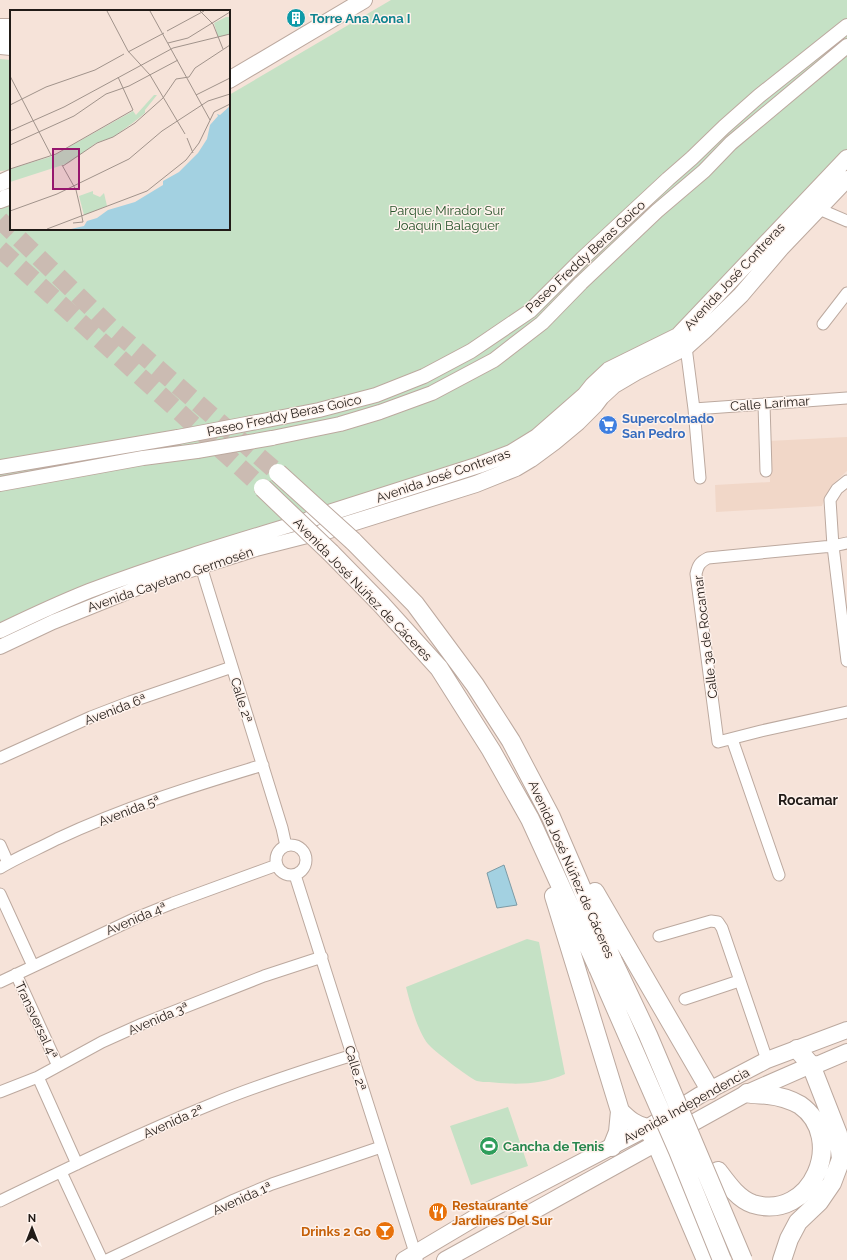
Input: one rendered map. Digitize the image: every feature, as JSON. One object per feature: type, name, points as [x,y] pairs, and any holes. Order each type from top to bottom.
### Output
[{"type":"main road","points":[[230,79],[364,0]]},
{"type":"main road","points":[[0,45],[10,46]]},
{"type":"main road","name":"Avenida José Contreras","points":[[323,532],[476,484],[516,468],[554,442],[596,405],[601,397],[614,385],[636,372],[686,347],[705,330],[741,295],[781,248],[847,158]]},
{"type":"main road","points":[[0,183],[10,178]]},
{"type":"main road","name":"Avenida José Contreras","points":[[310,519],[478,465],[511,453],[538,437],[585,395],[609,370],[678,336],[814,203],[847,179]]},
{"type":"main road","points":[[0,200],[10,196]]},
{"type":"main road","name":"Avenida José Núñez de Cáceres","points":[[278,473],[353,541],[415,604],[475,685],[511,741],[551,817],[605,965],[722,1260]]},
{"type":"main road","name":"Avenida José Núñez de Cáceres","points":[[263,488],[331,553],[381,604],[439,668],[491,750],[530,819],[605,965],[648,1035],[743,1260]]},
{"type":"main road","points":[[551,817],[710,1090]]},
{"type":"main road","points":[[530,819],[620,1111],[618,1132],[612,1147]]},
{"type":"main road","name":"Avenida Independencia","points":[[445,1260],[534,1210],[652,1135],[710,1090],[767,1060],[847,1030]]},
{"type":"main road","points":[[648,1035],[718,1171],[729,1186],[752,1204],[768,1206],[783,1204],[795,1200],[806,1192],[816,1178],[821,1166],[823,1140],[818,1128],[812,1115],[799,1104],[784,1098],[747,1093]]},
{"type":"main road","points":[[782,1260],[789,1239],[798,1222],[818,1202],[832,1182],[841,1159],[838,1134],[811,1065],[797,1049]]},
{"type":"main road","name":"Avenida Independencia","points":[[412,1258],[478,1216],[612,1147],[652,1135],[811,1065],[819,1064],[847,1052]]},
{"type":"main road","points":[[620,1111],[631,1122],[652,1135],[706,1260]]},
{"type":"main road","points":[[524,1192],[534,1210]]},
{"type":"street","name":"Paseo Freddy Beras Goico","points":[[0,468],[319,410],[376,395],[424,376],[470,351],[530,311],[583,258],[724,127],[759,96],[847,26]]},
{"type":"street","name":"Paseo Freddy Beras Goico","points":[[0,484],[143,458],[197,451],[272,438],[340,424],[380,412],[432,393],[494,360],[542,323],[581,283],[657,211],[704,171],[731,143],[847,46]]},
{"type":"street","points":[[814,203],[847,221]]},
{"type":"street","points":[[823,324],[847,293]]},
{"type":"street","points":[[686,347],[694,409],[700,478]]},
{"type":"street","name":"Calle Larimar","points":[[694,409],[847,398]]},
{"type":"street","points":[[764,404],[766,471]]},
{"type":"street","points":[[847,481],[837,489],[830,500],[833,546],[847,661]]},
{"type":"street","name":"Avenida Cayetano Germosén","points":[[0,647],[109,598],[150,583],[199,561],[310,519]]},
{"type":"street","name":"Avenida Cayetano Germosén","points":[[0,631],[88,592],[199,561],[256,549],[301,536],[323,532]]},
{"type":"street","name":"Calle 3a de Rocamar","points":[[732,739],[718,742],[696,574],[697,567],[700,562],[708,558],[833,546],[847,543]]},
{"type":"street","name":"Calle 2ª","points":[[199,561],[263,765],[286,846]]},
{"type":"street","name":"Avenida 6ª","points":[[0,758],[91,717],[232,667]]},
{"type":"street","points":[[779,875],[732,739],[847,712]]},
{"type":"street","name":"Avenida 5ª","points":[[4,866],[70,833],[114,815],[199,784],[263,765]]},
{"type":"street","points":[[0,845],[4,866]]},
{"type":"street","points":[[286,846],[298,846],[304,851],[307,862],[301,873],[287,875],[280,871],[276,862],[276,856],[280,850],[286,846]]},
{"type":"street","name":"Avenida 4ª","points":[[0,982],[106,931],[173,902],[277,865]]},
{"type":"street","name":"Calle 2ª","points":[[295,875],[353,1055],[381,1147],[412,1258]]},
{"type":"street","points":[[0,894],[33,966]]},
{"type":"street","points":[[658,936],[712,921],[718,922],[722,928],[739,981],[749,1004],[767,1060]]},
{"type":"street","name":"Avenida 3ª","points":[[0,1092],[38,1077],[102,1042],[175,1011],[264,976],[322,957]]},
{"type":"street","name":"Transversal 4ª","points":[[16,974],[58,1066]]},
{"type":"street","points":[[685,1000],[739,981]]},
{"type":"street","name":"Avenida 2ª","points":[[0,1201],[77,1164],[211,1104],[288,1076],[353,1055]]},
{"type":"street","points":[[38,1077],[77,1164]]},
{"type":"street","name":"Avenida 1ª","points":[[107,1260],[234,1200],[272,1184],[381,1147]]},
{"type":"street","points":[[61,1172],[102,1260]]},
{"type":"shaded area","points":[[847,437],[847,471],[833,484],[826,495],[822,506],[716,512],[715,485],[770,482],[769,441]]},
{"type":"green space","name":"Parque Mirador Sur Joaquín Balaguer","points":[[391,0],[847,0],[847,150],[682,323],[670,332],[599,371],[568,399],[547,421],[503,450],[0,624],[0,206],[10,202],[10,230],[230,230],[230,94]]},
{"type":"green space","points":[[0,59],[10,60],[10,170],[0,171]]},
{"type":"green space","points":[[527,939],[539,942],[565,1074],[556,1078],[528,1083],[508,1084],[477,1081],[451,1064],[424,1039],[412,1009],[406,987]]},
{"type":"green space","name":"Cancha de Tenis","points":[[508,1107],[528,1166],[471,1185],[450,1126]]},
{"type":"water","points":[[504,865],[517,905],[497,908],[487,873]]},
{"type":"tunnel","points":[[0,220],[10,230]]},
{"type":"tunnel","points":[[10,230],[115,331],[278,473]]},
{"type":"tunnel","points":[[0,249],[263,488]]},
{"type":"place","name":"Torre Ana Aona I","points":[[296,18]]},
{"type":"place","name":"Supercolmado San Pedro","points":[[608,425]]},
{"type":"place","name":"Cancha de Tenis","points":[[489,1146]]},
{"type":"place","name":"Restaurante Jardines Del Sur","points":[[438,1212]]},
{"type":"place","name":"Drinks 2 Go","points":[[385,1231]]},
{"type":"district","name":"Rocamar","points":[[808,800]]}]
